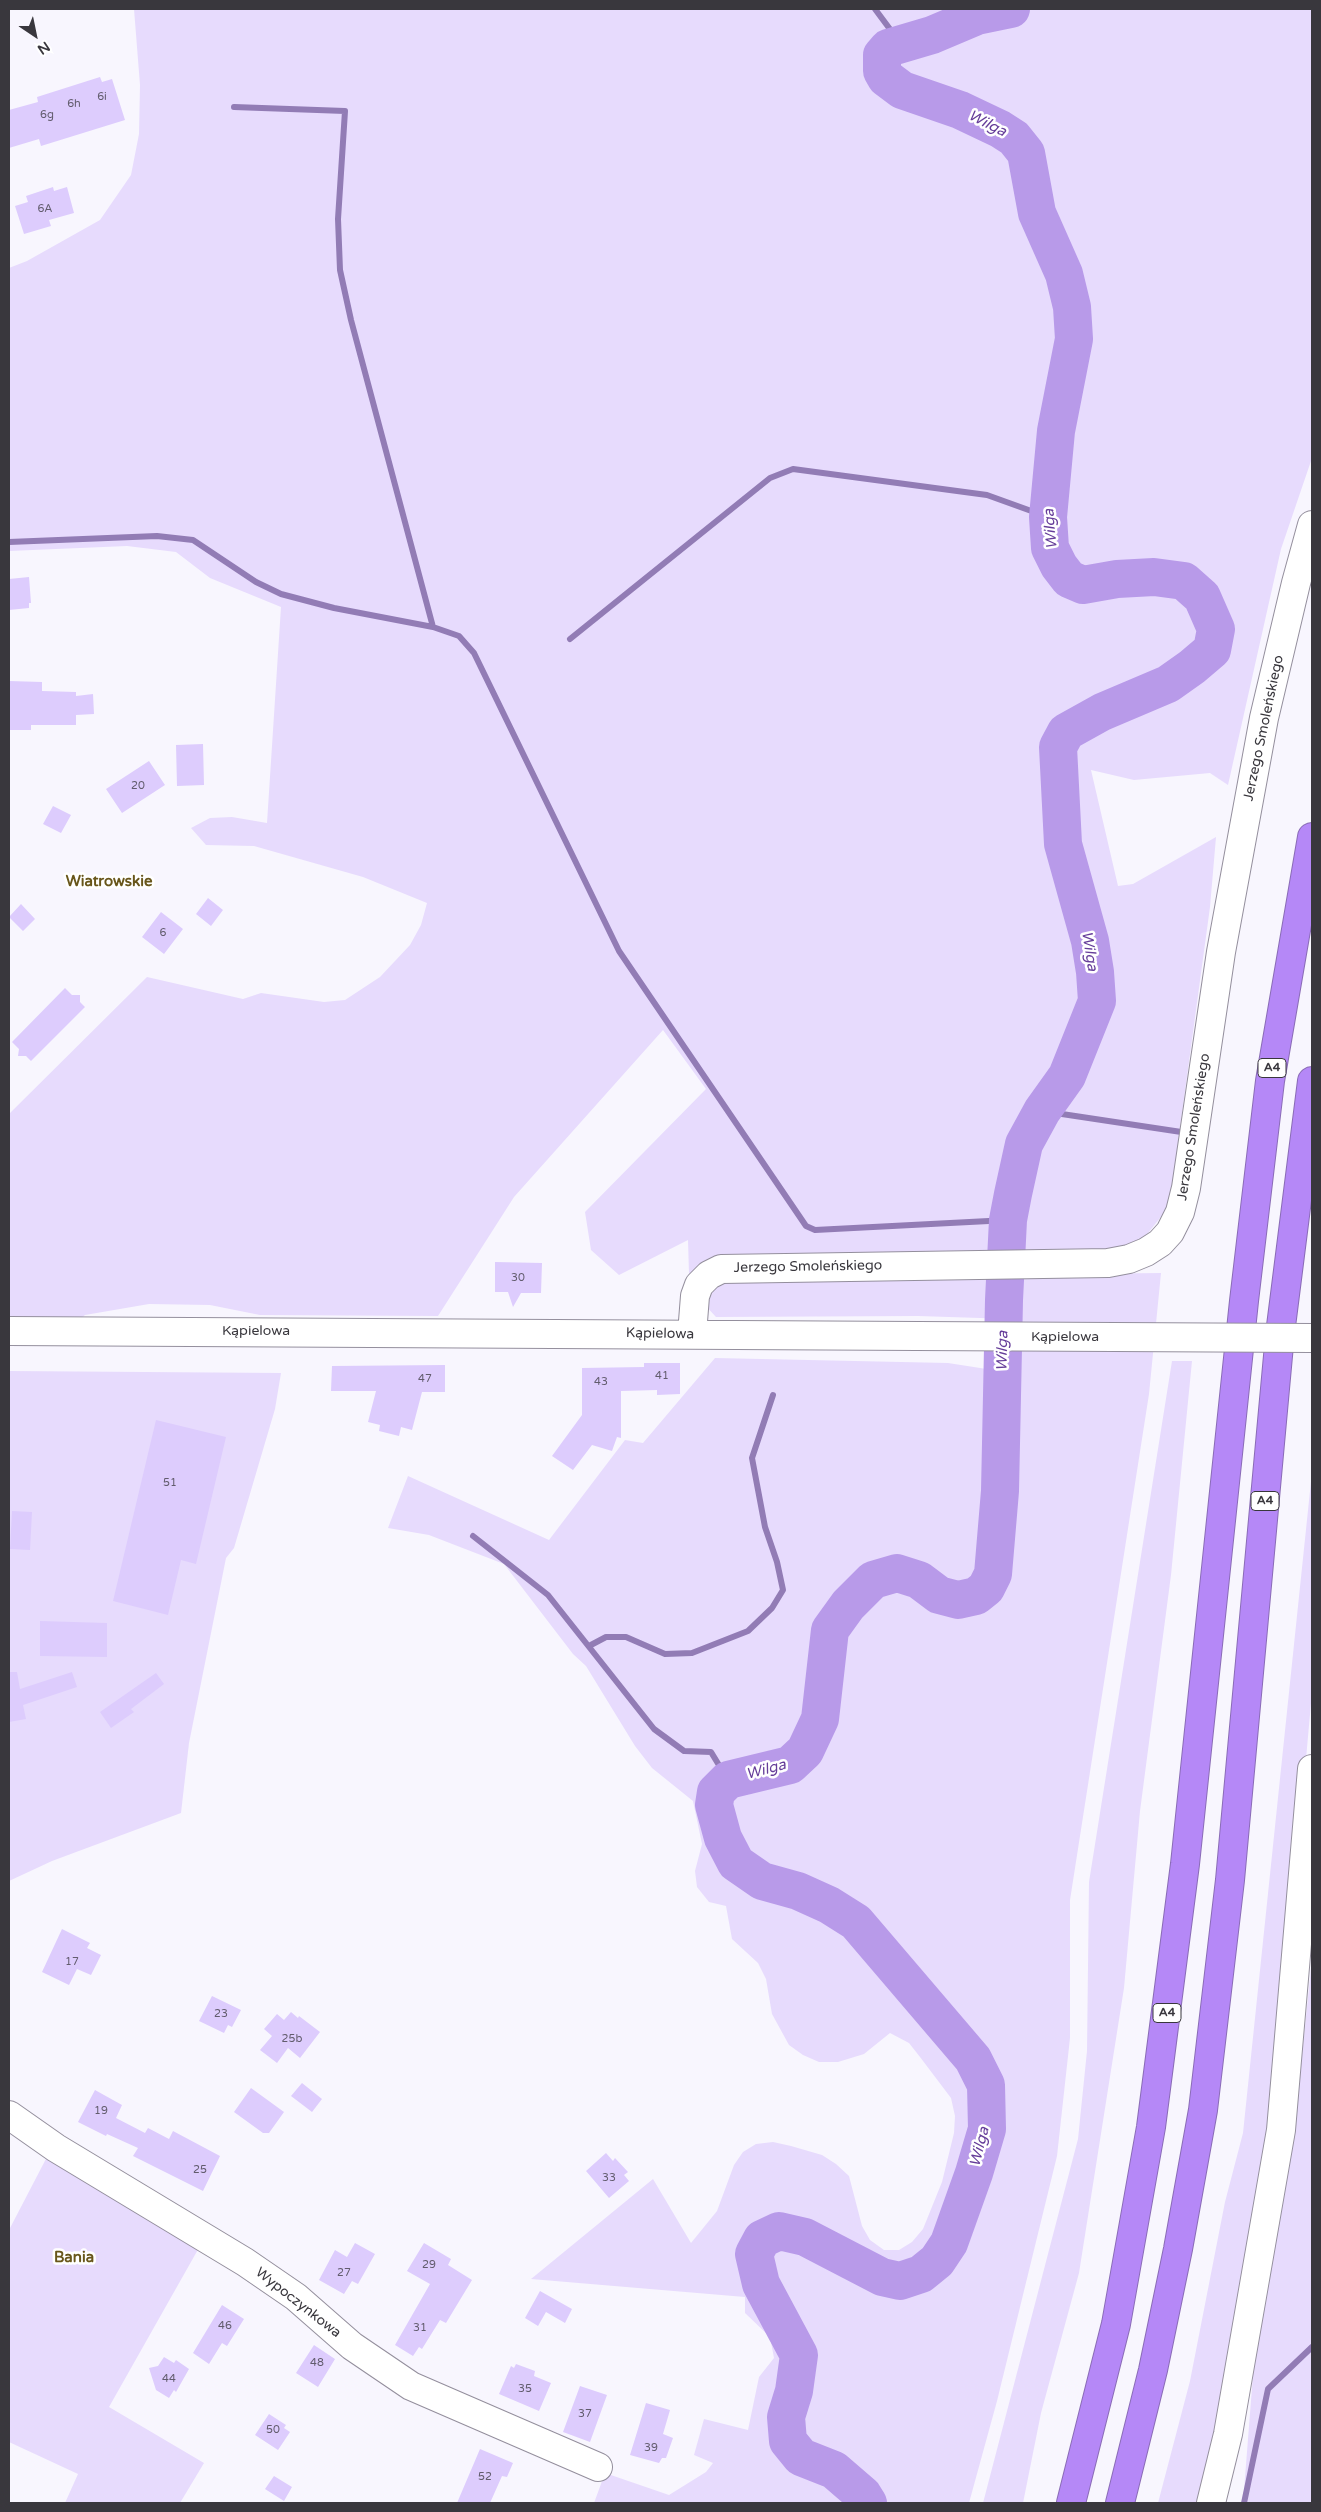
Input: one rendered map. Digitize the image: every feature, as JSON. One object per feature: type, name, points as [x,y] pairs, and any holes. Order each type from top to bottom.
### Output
[{"type":"highway","name":"A4","points":[[1071,2503],[1116,2324],[1151,2127],[1186,1854],[1244,1302],[1270,1081],[1312,837]]},
{"type":"highway","name":"A4","points":[[1120,2503],[1178,2249],[1203,2110],[1230,1880],[1280,1334],[1312,1081]]},
{"type":"street","name":"Jerzego Smoleńskiego","points":[[692,1334],[695,1296],[699,1285],[709,1275],[721,1269],[1108,1262],[1129,1259],[1160,1243],[1170,1232],[1180,1212],[1194,1135],[1221,952],[1264,718],[1312,525]]},
{"type":"street","name":"Kąpielowa","points":[[9,1331],[1312,1338]]},
{"type":"street","points":[[1211,2503],[1228,2434],[1281,2130],[1312,1769]]},
{"type":"street","name":"Wypoczynkowa","points":[[9,2115],[56,2148],[245,2262],[296,2298],[352,2346],[411,2386],[598,2467]]},
{"type":"shaded area","points":[[134,9],[1312,9],[1312,458],[1281,549],[1228,785],[1210,773],[1134,780],[1091,770],[1118,886],[1133,884],[1216,837],[1210,907],[1171,1194],[1164,1213],[1148,1233],[1132,1245],[1112,1249],[944,1255],[723,1256],[689,1274],[688,1240],[619,1275],[591,1250],[585,1212],[706,1089],[663,1030],[514,1197],[438,1316],[260,1315],[210,1305],[149,1304],[85,1315],[79,1320],[9,1320],[9,1114],[147,977],[243,999],[261,993],[324,1002],[345,1000],[380,977],[410,945],[421,925],[427,903],[363,877],[254,846],[206,845],[191,828],[210,818],[232,817],[267,823],[281,607],[210,578],[176,552],[127,546],[9,551],[9,268],[27,261],[100,220],[131,175],[139,134],[140,85]]},
{"type":"shaded area","points":[[1161,1273],[1149,1394],[1070,1900],[1070,2038],[1057,2156],[997,2401],[969,2503],[594,2503],[605,2473],[669,2495],[706,2472],[713,2463],[694,2455],[704,2419],[748,2430],[759,2377],[774,2358],[770,2337],[745,2313],[745,2297],[531,2279],[653,2179],[691,2243],[717,2211],[734,2165],[743,2152],[756,2144],[773,2142],[822,2155],[836,2164],[849,2176],[862,2226],[870,2240],[884,2250],[899,2250],[912,2242],[923,2229],[942,2182],[954,2133],[955,2116],[951,2098],[920,2057],[909,2043],[890,2033],[864,2054],[838,2062],[819,2062],[803,2055],[789,2045],[772,2014],[766,1979],[758,1963],[732,1939],[726,1906],[709,1902],[697,1887],[695,1871],[702,1844],[693,1801],[652,1768],[635,1746],[586,1666],[573,1654],[504,1564],[429,1535],[388,1528],[408,1476],[549,1540],[625,1440],[643,1443],[715,1358],[948,1363],[993,1370],[1009,1368],[1011,1319],[918,1316],[716,1317],[704,1304],[708,1291],[725,1278]]},
{"type":"shaded area","points":[[1172,1361],[1192,1361],[1171,1575],[1140,1811],[1124,1988],[1079,2273],[1041,2413],[1023,2503],[983,2503],[1078,2139],[1087,2051],[1089,1882]]},
{"type":"shaded area","points":[[9,1371],[281,1373],[275,1409],[234,1548],[226,1558],[189,1743],[181,1813],[52,1861],[9,1881]]},
{"type":"shaded area","points":[[1312,1472],[1312,1692],[1272,2138],[1218,2437],[1199,2503],[1158,2503],[1190,2381],[1225,2202],[1243,2133]]},
{"type":"shaded area","points":[[1312,1959],[1312,2503],[1243,2503],[1254,2362],[1301,2065]]},
{"type":"shaded area","points":[[48,2155],[200,2246],[109,2407],[204,2463],[180,2503],[65,2503],[78,2474],[9,2442],[9,2230]]},
{"type":"building","points":[[100,77],[102,82],[112,79],[125,120],[41,146],[39,139],[9,148],[9,110],[38,102],[37,97]]},
{"type":"building","points":[[53,187],[54,191],[67,187],[74,213],[49,220],[51,226],[24,234],[15,206],[28,202],[26,196]]},
{"type":"building","points":[[29,577],[31,603],[29,603],[29,608],[9,610],[9,579]]},
{"type":"building","points":[[9,681],[42,682],[42,691],[76,692],[76,696],[93,694],[94,714],[76,715],[76,725],[31,725],[31,730],[9,730]]},
{"type":"building","points":[[203,744],[204,785],[177,786],[176,745]]},
{"type":"building","points":[[149,761],[165,785],[122,813],[106,789]]},
{"type":"building","points":[[53,806],[71,815],[61,833],[43,824]]},
{"type":"building","points":[[208,898],[223,910],[211,926],[196,914]]},
{"type":"building","points":[[21,904],[35,919],[23,931],[9,917]]},
{"type":"building","points":[[161,912],[183,929],[164,954],[142,937]]},
{"type":"building","points":[[65,988],[72,995],[80,995],[80,1002],[85,1007],[31,1061],[26,1056],[18,1056],[19,1049],[12,1042]]},
{"type":"building","points":[[495,1262],[542,1263],[541,1293],[521,1293],[513,1307],[508,1292],[495,1292]]},
{"type":"building","points":[[644,1363],[680,1363],[680,1394],[657,1395],[657,1390],[621,1391],[621,1438],[617,1437],[612,1451],[592,1445],[573,1470],[552,1456],[582,1415],[582,1368],[644,1367]]},
{"type":"building","points":[[445,1365],[445,1392],[422,1392],[412,1430],[401,1427],[399,1436],[379,1431],[380,1425],[368,1422],[376,1391],[331,1391],[332,1366]]},
{"type":"building","points":[[156,1420],[226,1437],[196,1564],[181,1560],[168,1615],[113,1601]]},
{"type":"building","points":[[12,1511],[32,1512],[30,1550],[10,1549]]},
{"type":"building","points":[[40,1621],[107,1623],[107,1657],[40,1656]]},
{"type":"building","points":[[9,1672],[17,1672],[20,1689],[72,1672],[77,1687],[23,1705],[26,1719],[9,1722]]},
{"type":"building","points":[[156,1673],[164,1684],[131,1709],[134,1712],[111,1728],[100,1712]]},
{"type":"building","points":[[62,1929],[90,1943],[87,1948],[101,1955],[91,1975],[77,1969],[69,1985],[42,1972]]},
{"type":"building","points":[[212,1996],[241,2010],[232,2027],[228,2025],[224,2033],[199,2021]]},
{"type":"building","points":[[291,2012],[320,2032],[300,2058],[288,2048],[277,2063],[260,2050],[272,2036],[264,2029],[277,2014],[284,2020]]},
{"type":"building","points":[[302,2083],[322,2099],[312,2112],[291,2096]]},
{"type":"building","points":[[251,2088],[284,2112],[269,2133],[263,2133],[234,2112]]},
{"type":"building","points":[[95,2090],[122,2105],[116,2118],[145,2133],[148,2128],[169,2139],[173,2131],[220,2156],[203,2191],[133,2156],[138,2148],[107,2134],[106,2136],[78,2122]]},
{"type":"building","points":[[606,2153],[613,2161],[615,2158],[628,2172],[624,2175],[629,2181],[609,2198],[586,2171]]},
{"type":"building","points":[[355,2243],[375,2254],[358,2284],[352,2281],[344,2294],[319,2280],[335,2250],[347,2257]]},
{"type":"building","points":[[424,2243],[451,2259],[448,2265],[472,2280],[446,2323],[440,2320],[422,2349],[419,2347],[413,2356],[395,2345],[430,2284],[407,2271]]},
{"type":"building","points":[[540,2291],[572,2309],[565,2323],[546,2312],[538,2326],[525,2318]]},
{"type":"building","points":[[222,2305],[244,2319],[227,2346],[222,2343],[209,2364],[193,2353]]},
{"type":"building","points":[[314,2345],[335,2359],[318,2387],[296,2373]]},
{"type":"building","points":[[164,2357],[174,2363],[176,2360],[189,2369],[176,2392],[174,2390],[169,2398],[156,2390],[149,2368],[158,2366]]},
{"type":"building","points":[[516,2364],[535,2371],[534,2376],[551,2383],[539,2411],[499,2394],[511,2366],[514,2368]]},
{"type":"building","points":[[580,2386],[607,2395],[590,2442],[563,2432]]},
{"type":"building","points":[[646,2403],[670,2410],[663,2434],[673,2438],[666,2458],[662,2458],[659,2463],[630,2455]]},
{"type":"building","points":[[269,2414],[286,2425],[284,2428],[290,2432],[278,2450],[255,2435]]},
{"type":"building","points":[[480,2449],[513,2463],[507,2477],[502,2476],[490,2503],[457,2503]]},
{"type":"building","points":[[274,2476],[292,2487],[284,2501],[265,2489]]},
{"type":"waterway","points":[[875,9],[901,44]]},
{"type":"waterway","name":"Wilga","points":[[868,2503],[863,2495],[834,2470],[801,2457],[788,2441],[786,2417],[794,2391],[799,2355],[761,2284],[754,2254],[762,2239],[779,2231],[805,2237],[882,2277],[900,2281],[921,2274],[937,2261],[949,2243],[974,2173],[987,2129],[986,2085],[973,2059],[856,1922],[829,1905],[798,1891],[762,1881],[736,1863],[723,1838],[714,1805],[716,1792],[728,1780],[790,1765],[805,1751],[820,1719],[830,1630],[848,1605],[873,1580],[897,1573],[919,1580],[939,1595],[958,1600],[976,1596],[986,1588],[993,1574],[1000,1491],[1004,1300],[1008,1220],[1024,1144],[1042,1111],[1067,1076],[1097,1001],[1090,941],[1063,844],[1058,747],[1066,732],[1102,712],[1168,684],[1192,667],[1212,650],[1216,629],[1202,597],[1184,581],[1154,577],[1117,579],[1083,585],[1069,579],[1059,566],[1050,548],[1048,517],[1056,431],[1074,339],[1072,307],[1064,274],[1037,213],[1026,153],[1014,138],[1000,129],[960,110],[902,90],[886,78],[882,71],[882,55],[888,48],[932,35],[977,16],[1011,9]]},
{"type":"waterway","points":[[234,107],[345,111],[338,219],[340,270],[351,320],[433,627]]},
{"type":"waterway","points":[[570,639],[770,478],[793,469],[987,495],[1048,517]]},
{"type":"waterway","points":[[9,542],[157,536],[193,540],[256,582],[281,594],[334,608],[433,627],[459,636],[474,653],[619,951],[806,1226],[815,1230],[1008,1220]]},
{"type":"waterway","points":[[1042,1111],[1188,1133]]},
{"type":"waterway","points":[[589,1646],[606,1637],[626,1637],[665,1654],[692,1653],[748,1631],[772,1608],[783,1590],[777,1562],[765,1527],[752,1458],[773,1395]]},
{"type":"waterway","points":[[473,1536],[548,1595],[654,1729],[684,1751],[711,1752],[728,1780]]},
{"type":"waterway","points":[[1244,2503],[1268,2389],[1312,2347]]},
{"type":"district","name":"Wiatrowskie","points":[[109,882]]},
{"type":"district","name":"Bania","points":[[74,2258]]}]
